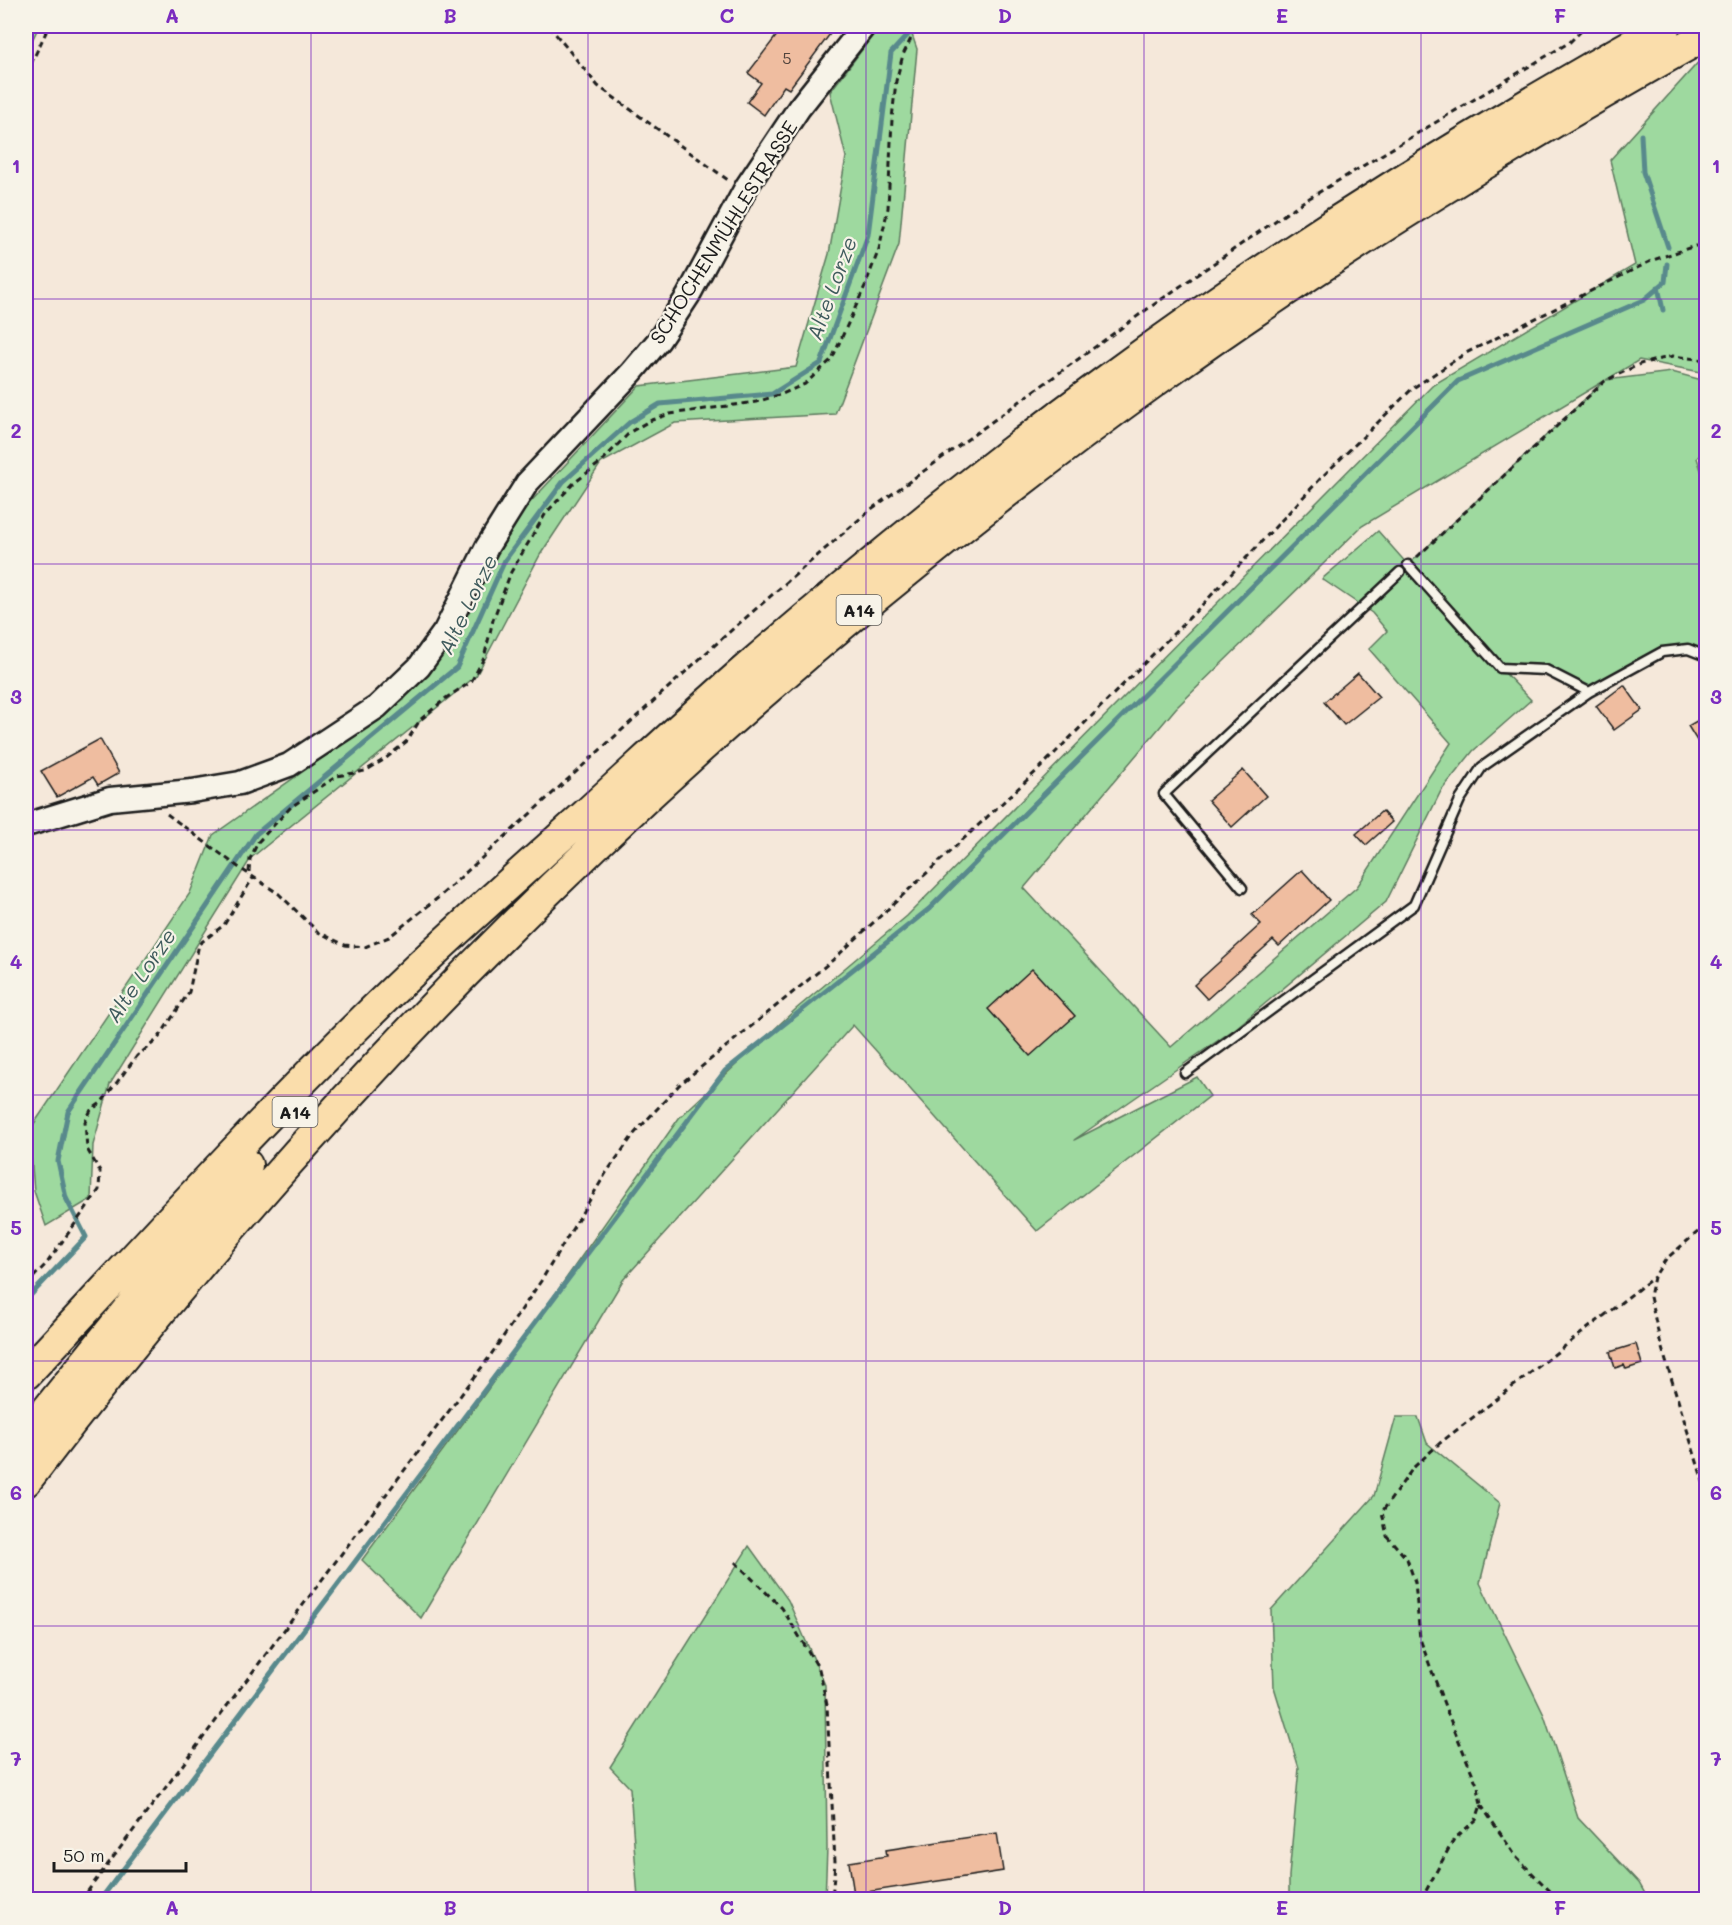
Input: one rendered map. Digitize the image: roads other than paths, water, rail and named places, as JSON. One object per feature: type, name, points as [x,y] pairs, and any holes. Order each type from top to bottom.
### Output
[{"type":"highway","name":"A14","points":[[26,1436],[180,1244],[268,1141],[433,964],[589,811],[749,666],[934,513],[1103,382],[1239,287],[1395,185],[1506,117],[1665,26]]},
{"type":"highway","name":"A14","points":[[26,1481],[137,1338],[220,1240],[320,1126],[432,1005],[613,827],[812,650],[1026,477],[1249,315],[1406,212],[1489,161],[1707,35]]},
{"type":"highway","points":[[26,1374],[305,1078],[398,986],[589,811]]},
{"type":"street","name":"SCHOCHENMÜHLESTRASSE","points":[[26,825],[110,799],[240,783],[289,765],[337,735],[377,706],[419,667],[445,631],[487,547],[527,483],[632,372],[676,318],[747,186],[800,108],[864,26]]},
{"type":"lane","points":[[1408,565],[1500,668],[1546,670],[1589,692]]},
{"type":"lane","points":[[1242,888],[1164,794],[1400,572]]},
{"type":"lane","points":[[1185,1073],[1414,905],[1460,800],[1482,767],[1589,692],[1662,652],[1688,649],[1707,656]]},
{"type":"waterway","name":"Alte Lorze","points":[[26,1300],[86,1237],[66,1198],[58,1161],[68,1112],[256,834],[457,667],[505,560],[563,482],[630,422],[660,404],[772,394],[821,363],[868,235],[891,53],[916,26]]},
{"type":"waterway","points":[[1641,135],[1643,172],[1668,247]]},
{"type":"waterway","points":[[100,1900],[725,1071],[929,909],[1458,381],[1644,300],[1665,282],[1667,264]]},
{"type":"waterway","points":[[1658,287],[1663,310]]}]
